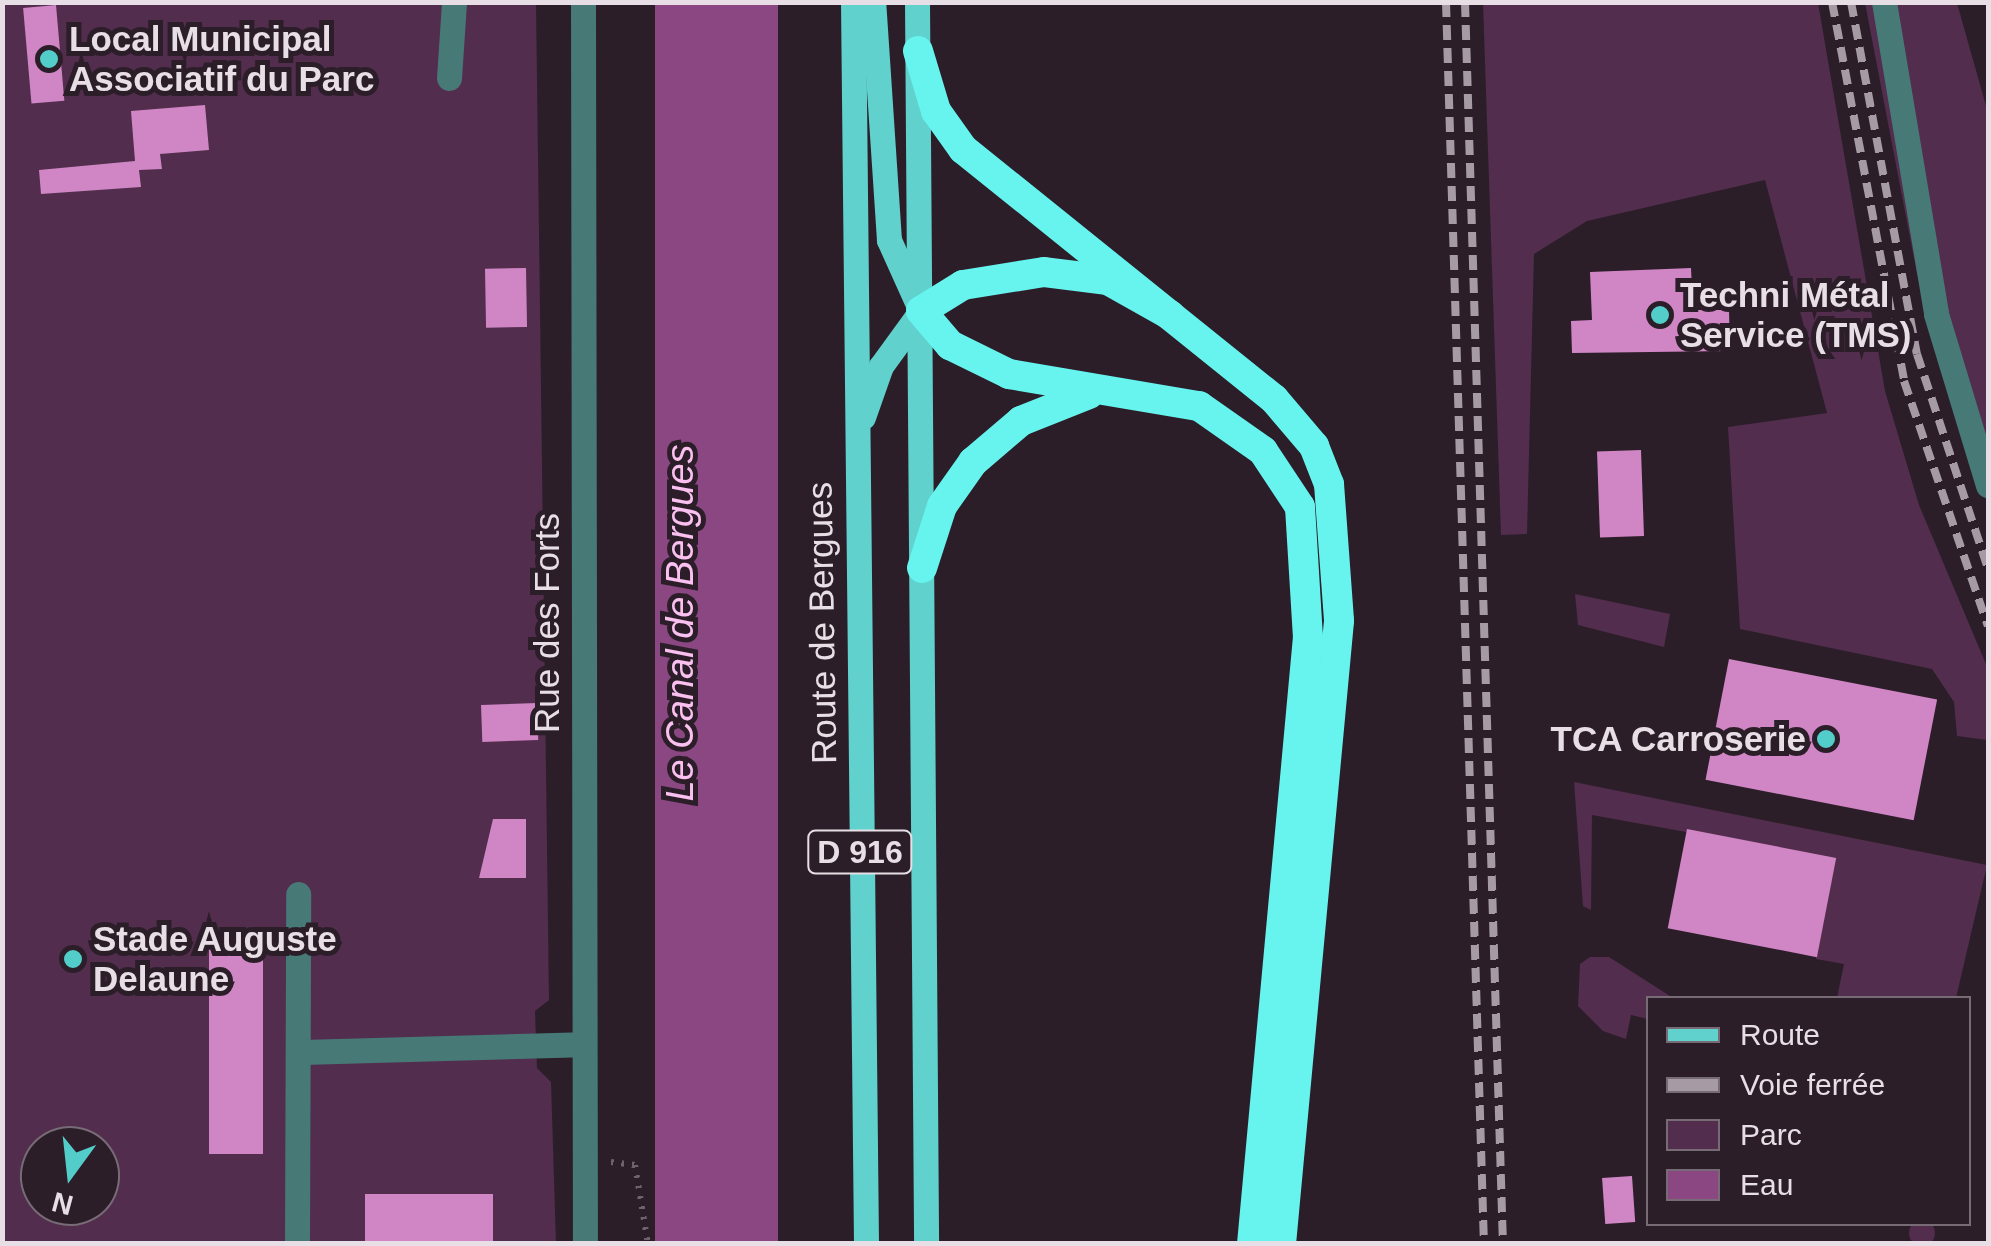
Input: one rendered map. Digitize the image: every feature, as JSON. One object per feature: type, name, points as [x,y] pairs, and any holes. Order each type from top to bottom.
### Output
[{"type":"highway","points":[[918,51],[936,110],[963,149],[1170,315],[1307,436],[1329,484],[1339,543],[1281,1244]]},
{"type":"highway","points":[[1170,315],[1108,280],[1044,272],[963,285],[921,311],[950,345],[996,369],[1199,406],[1242,433],[1286,479],[1304,528],[1308,638],[1252,1244]]},
{"type":"highway","points":[[922,568],[942,506],[1002,435],[1058,402],[1127,390]]},
{"type":"main road","name":"Route de Bergues","points":[[854,2],[855,461],[866,1244]]},
{"type":"main road","points":[[855,461],[881,366],[921,311],[889,240],[872,2]]},
{"type":"main road","name":"D 916","points":[[917,2],[926,1244]]},
{"type":"street","points":[[448,78],[454,2]]},
{"type":"street","name":"Rue des Forts","points":[[583,2],[580,1044],[586,1244]]},
{"type":"street","points":[[1884,2],[1936,314],[1988,484]]},
{"type":"street","points":[[297,1244],[302,1052],[298,894]]},
{"type":"street","points":[[302,1052],[580,1044]]},
{"type":"path","points":[[607,1162],[635,1165],[648,1244]]},
{"type":"green space","points":[[2,3],[536,3],[549,1000],[535,1011],[537,1068],[551,1082],[556,1243],[3,1243]]},
{"type":"green space","points":[[1483,3],[1818,3],[1885,391],[1919,505],[1988,669],[1988,740],[1957,736],[1954,702],[1932,669],[1740,629],[1728,427],[1827,413],[1765,180],[1587,221],[1534,254],[1527,534],[1501,535]]},
{"type":"green space","points":[[1865,3],[1957,3],[1988,113],[1988,498],[1917,274]]},
{"type":"green space","points":[[1575,594],[1670,614],[1664,647],[1578,625]]},
{"type":"green space","points":[[1574,782],[1987,865],[1956,996],[1837,996],[1844,964],[1816,959],[1836,859],[1592,815],[1591,910],[1583,906]]},
{"type":"green space","points":[[1590,957],[1609,957],[1670,996],[1646,996],[1646,1019],[1631,1015],[1626,1039],[1603,1031],[1578,1006],[1580,964]]},
{"type":"green space","points":[[1912,1226],[1934,1228],[1934,1238],[1927,1245],[1917,1245],[1910,1238]]},
{"type":"water","name":"Le Canal de Bergues","points":[[655,3],[778,3],[778,1243],[655,1243]]},
{"type":"building","name":"Local Municipal Associatif du Parc","points":[[56,5],[64,101],[31,104],[23,8]]},
{"type":"building","points":[[205,105],[209,150],[160,154],[162,169],[139,170],[141,187],[41,194],[39,170],[135,161],[131,111]]},
{"type":"building","points":[[526,268],[527,327],[486,328],[485,269]]},
{"type":"building","name":"Techni Métal Service (TMS)","points":[[1691,268],[1693,310],[1729,310],[1730,351],[1572,353],[1571,321],[1592,320],[1590,272]]},
{"type":"building","points":[[1641,450],[1644,536],[1600,537],[1597,452]]},
{"type":"building","name":"TCA Carroserie","points":[[1729,659],[1937,699],[1914,820],[1706,780]]},
{"type":"building","points":[[537,703],[538,740],[482,742],[481,705]]},
{"type":"building","points":[[493,819],[526,819],[526,878],[479,878]]},
{"type":"building","points":[[1687,829],[1836,858],[1817,957],[1668,928]]},
{"type":"building","points":[[209,947],[263,947],[263,1154],[209,1154]]},
{"type":"building","points":[[1632,1176],[1635,1222],[1605,1224],[1602,1178]]},
{"type":"building","points":[[365,1194],[493,1194],[493,1244],[365,1244]]},
{"type":"railway","points":[[1446,2],[1484,1244]]},
{"type":"railway","points":[[1465,2],[1503,1244]]},
{"type":"railway","points":[[1832,2],[1904,381],[1988,626]]},
{"type":"railway","points":[[1851,2],[1917,354],[1988,569]]},
{"type":"place","name":"Local Municipal Associatif du Parc","points":[[49,59]]},
{"type":"place","name":"Techni Métal Service (TMS)","points":[[1660,315]]},
{"type":"place","name":"TCA Carroserie","points":[[1826,739]]},
{"type":"place","name":"Stade Auguste Delaune","points":[[73,959]]}]
